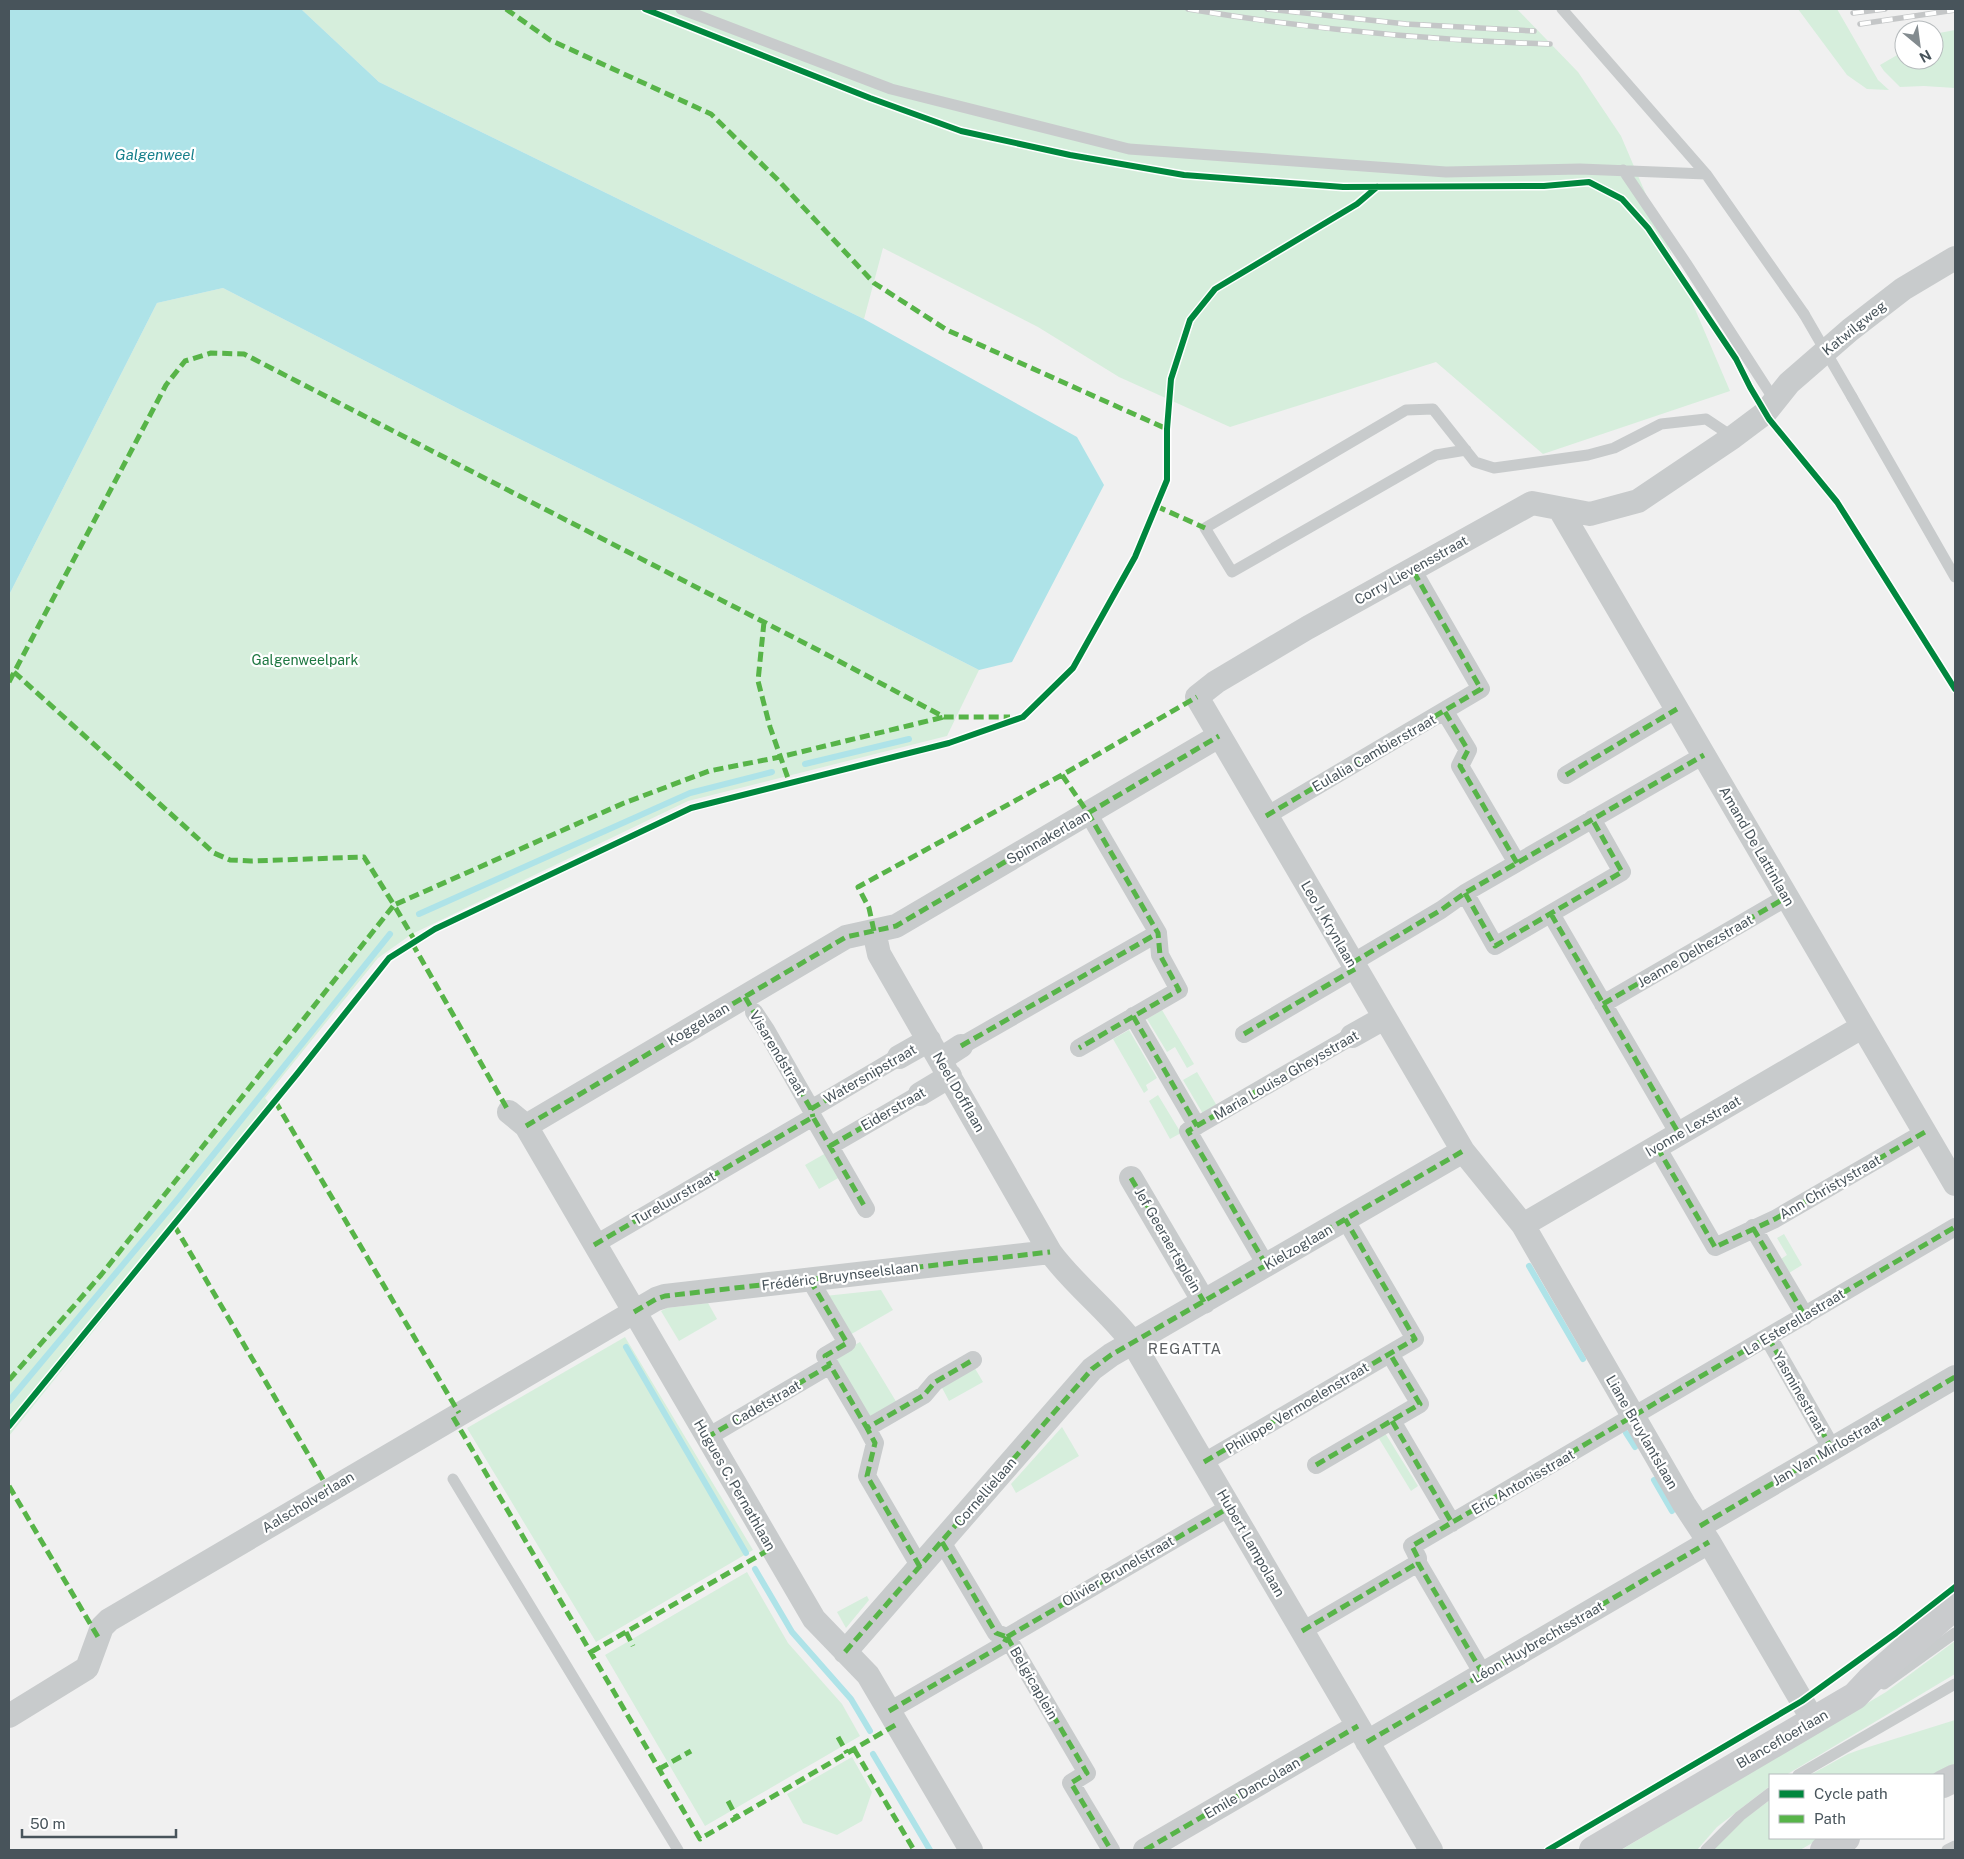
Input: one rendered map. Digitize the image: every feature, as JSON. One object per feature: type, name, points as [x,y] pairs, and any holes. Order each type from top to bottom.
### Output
[{"type":"main road","name":"Blancefloerlaan","points":[[1593,1850],[1855,1696],[1870,1680],[1955,1606]]},
{"type":"main road","points":[[1824,1850],[1844,1839]]},
{"type":"street","name":"Katwilgweg","points":[[1733,437],[1770,407],[1789,383],[1850,330],[1903,289],[1955,258]]},
{"type":"street","name":"Corry Lievensstraat","points":[[1197,697],[1216,682],[1532,503],[1590,514],[1638,501],[1733,437]]},
{"type":"street","name":"Amand De Lattinlaan","points":[[1559,508],[1955,1184]]},
{"type":"street","name":"Eulalia Cambierstraat","points":[[1266,816],[1481,689],[1412,570]]},
{"type":"street","name":"Leo J. Krynlaan","points":[[1197,697],[1462,1151]]},
{"type":"street","points":[[1566,775],[1677,709]]},
{"type":"street","points":[[1445,712],[1468,750],[1460,766],[1517,863]]},
{"type":"street","name":"Spinnakerlaan","points":[[874,931],[896,926],[1219,736]]},
{"type":"street","points":[[1244,1034],[1354,966],[1465,893],[1704,755]]},
{"type":"street","points":[[1079,1048],[1179,990],[1160,956],[1158,933],[1088,814]]},
{"type":"street","points":[[1465,893],[1496,946],[1551,914],[1622,872],[1592,819]]},
{"type":"street","name":"Jeanne Delhezstraat","points":[[1604,1004],[1787,897]]},
{"type":"street","points":[[1551,914],[1679,1134]]},
{"type":"street","name":"Koggelaan","points":[[517,1119],[749,1005],[846,937],[874,931]]},
{"type":"street","name":"Neel Dofflaan","points":[[874,931],[879,954],[1050,1252]]},
{"type":"street","points":[[940,1058],[1158,933]]},
{"type":"street","name":"Visarendstraat","points":[[749,1005],[766,1030],[812,1113],[833,1145],[848,1178],[866,1209]]},
{"type":"street","points":[[1133,1016],[1194,1134],[1266,1265]]},
{"type":"street","name":"Maria Louisa Gheysstraat","points":[[1194,1134],[1384,1018]]},
{"type":"street","name":"Ivonne Lexstraat","points":[[1523,1225],[1862,1027]]},
{"type":"street","name":"Watersnipstraat","points":[[754,1152],[899,1057],[940,1058]]},
{"type":"street","name":"Eiderstraat","points":[[833,1145],[920,1094],[940,1058]]},
{"type":"street","name":"Hugues C. Pernathlaan","points":[[517,1119],[634,1312],[706,1438],[814,1619],[868,1675],[971,1850]]},
{"type":"street","name":"Ann Christystraat","points":[[1657,1147],[1715,1247],[1732,1237],[1775,1219],[1925,1132]]},
{"type":"street","name":"Kielzoglaan","points":[[1134,1343],[1462,1151]]},
{"type":"street","name":"Liane Bruylantslaan","points":[[1462,1151],[1523,1225],[1633,1417],[1813,1720]]},
{"type":"street","name":"Tureluurstraat","points":[[594,1245],[754,1152]]},
{"type":"street","name":"Jef Geeraertsplein","points":[[1132,1178],[1204,1302]]},
{"type":"street","name":"Philippe Vermoelenstraat","points":[[1204,1462],[1415,1339],[1345,1219]]},
{"type":"street","name":"La Esterellastraat","points":[[1633,1417],[1955,1227]]},
{"type":"street","points":[[1753,1228],[1805,1316]]},
{"type":"street","name":"Frédéric Bruynseelslaan","points":[[634,1312],[665,1296],[1050,1252]]},
{"type":"street","name":"Hubert Lampolaan","points":[[1050,1252],[1065,1272],[1119,1325],[1134,1343],[1431,1850]]},
{"type":"street","points":[[810,1280],[847,1343],[824,1356],[828,1367],[875,1443],[867,1476],[920,1567]]},
{"type":"street","name":"Aalscholverlaan","points":[[9,1716],[86,1668],[102,1627],[109,1620],[467,1408],[634,1312]]},
{"type":"street","name":"Yasminestraat","points":[[1768,1337],[1832,1449]]},
{"type":"street","name":"Cornellielaan","points":[[845,1652],[1092,1369],[1111,1355],[1134,1343]]},
{"type":"street","points":[[1316,1465],[1420,1404],[1390,1354]]},
{"type":"street","points":[[869,1431],[924,1395],[935,1382],[973,1360]]},
{"type":"street","name":"Cadetstraat","points":[[706,1438],[828,1367]]},
{"type":"street","name":"Jan Van Mirlostraat","points":[[1704,1534],[1832,1449],[1955,1377]]},
{"type":"street","name":"Eric Antonisstraat","points":[[1418,1563],[1418,1558],[1412,1546],[1633,1417]]},
{"type":"street","points":[[1392,1421],[1452,1523]]},
{"type":"street","name":"Olivier Brunelstraat","points":[[889,1711],[1003,1645],[1007,1637],[1230,1507]]},
{"type":"street","name":"Léon Huybrechtsstraat","points":[[1363,1734],[1483,1674],[1704,1534]]},
{"type":"street","name":"Belgicaplein","points":[[942,1542],[996,1633],[1007,1637],[1087,1773],[1071,1783],[1111,1850]]},
{"type":"street","points":[[1302,1631],[1418,1563],[1483,1674]]},
{"type":"street","name":"Emile Dancolaan","points":[[1145,1850],[1363,1734]]},
{"type":"lane","points":[[682,9],[891,88],[1129,149],[1446,172],[1580,169],[1706,174]]},
{"type":"lane","points":[[1562,9],[1706,174],[1804,314],[1955,577]]},
{"type":"lane","points":[[1623,170],[1686,262],[1770,407]]},
{"type":"lane","points":[[1466,450],[1436,455],[1232,572],[1205,528],[1406,410],[1433,409],[1466,450],[1475,462],[1494,468],[1588,455],[1614,448],[1661,424],[1706,419],[1733,437]]},
{"type":"lane","points":[[453,1479],[678,1850]]},
{"type":"lane","points":[[1855,1696],[1880,1687],[1955,1633]]},
{"type":"lane","points":[[1800,1774],[1955,1684]]},
{"type":"lane","points":[[1706,1850],[1740,1816],[1769,1794]]},
{"type":"lane","points":[[1947,1850],[1955,1846]]},
{"type":"green space","points":[[301,9],[1517,9],[1578,72],[1621,136],[1730,391],[1543,454],[1436,362],[1230,427],[1119,377],[1038,327],[883,248],[864,319],[379,82]]},
{"type":"green space","points":[[1798,9],[1837,9],[1878,80],[1889,90],[1867,89],[1847,75]]},
{"type":"green space","points":[[1955,30],[1955,88],[1900,87],[1880,65],[1894,57],[1894,70],[1944,70],[1944,32]]},
{"type":"green space","name":"Galgenweelpark","points":[[223,288],[461,410],[692,524],[979,670],[947,736],[688,801],[412,934],[378,958],[265,1098],[273,1108],[9,1436],[9,595],[157,303]]},
{"type":"green space","points":[[1162,1010],[1194,1064],[1187,1068],[1175,1047],[1167,1052],[1147,1019]]},
{"type":"green space","points":[[1129,1030],[1157,1078],[1146,1085],[1148,1090],[1144,1093],[1113,1039]]},
{"type":"green space","points":[[1197,1072],[1220,1111],[1206,1119],[1183,1080]]},
{"type":"green space","points":[[1158,1095],[1181,1133],[1170,1139],[1149,1101]]},
{"type":"green space","points":[[826,1153],[840,1177],[819,1189],[805,1165]]},
{"type":"green space","points":[[1784,1234],[1802,1265],[1789,1273],[1781,1259],[1787,1255],[1777,1238]]},
{"type":"green space","points":[[881,1290],[893,1310],[848,1336],[825,1296]]},
{"type":"green space","points":[[708,1303],[717,1319],[679,1341],[661,1311],[667,1308]]},
{"type":"green space","points":[[625,1337],[753,1550],[596,1642],[467,1428]]},
{"type":"green space","points":[[860,1342],[897,1403],[869,1420],[833,1357]]},
{"type":"green space","points":[[973,1365],[983,1382],[949,1401],[940,1384]]},
{"type":"green space","points":[[1062,1427],[1079,1456],[1016,1493],[1011,1484]]},
{"type":"green space","points":[[1385,1433],[1418,1486],[1411,1491],[1378,1437]]},
{"type":"green space","points":[[747,1572],[788,1643],[842,1704],[860,1736],[705,1826],[605,1655]]},
{"type":"green space","points":[[867,1596],[869,1600],[846,1628],[837,1612]]},
{"type":"green space","points":[[1955,1641],[1955,1674],[1788,1774],[1769,1774],[1769,1787],[1717,1827],[1697,1850],[1621,1850],[1886,1692]]},
{"type":"green space","points":[[1955,1720],[1955,1765],[1936,1774],[1812,1774],[1859,1750]]},
{"type":"green space","points":[[852,1757],[872,1792],[862,1821],[837,1835],[803,1823],[787,1794]]},
{"type":"green space","points":[[1769,1801],[1769,1839],[1819,1839],[1800,1850],[1712,1850],[1743,1820]]},
{"type":"water","name":"Galgenweel","points":[[9,9],[301,9],[379,82],[864,319],[1077,437],[1104,485],[1012,662],[979,670],[692,524],[461,410],[223,288],[157,303],[9,595]]},
{"type":"waterway","points":[[805,764],[909,739]]},
{"type":"waterway","points":[[419,914],[690,793],[772,772]]},
{"type":"waterway","points":[[9,1401],[177,1200],[390,934]]},
{"type":"waterway","points":[[1529,1266],[1583,1359]]},
{"type":"waterway","points":[[626,1347],[746,1553]]},
{"type":"waterway","points":[[1626,1433],[1635,1447]]},
{"type":"waterway","points":[[1654,1480],[1672,1511]]},
{"type":"waterway","points":[[755,1569],[792,1632],[851,1699],[870,1731]]},
{"type":"waterway","points":[[873,1754],[930,1850]]},
{"type":"railway","points":[[1188,9],[1323,28],[1458,40],[1550,44]]},
{"type":"railway","points":[[1267,9],[1406,24],[1534,31]]},
{"type":"railway","points":[[1853,13],[1885,9]]},
{"type":"railway","points":[[1860,24],[1955,10]]},
{"type":"marked path","points":[[506,9],[550,40],[711,114],[777,179],[874,283],[947,330],[1167,429]]},
{"type":"marked path","points":[[9,682],[166,385],[185,361],[211,353],[244,354],[820,651],[944,717],[1010,717]]},
{"type":"marked path","points":[[1156,506],[1205,528]]},
{"type":"marked path","points":[[1266,816],[1481,689],[1412,569]]},
{"type":"marked path","points":[[764,622],[758,681],[770,727],[790,784]]},
{"type":"marked path","points":[[14,672],[214,853],[230,860],[251,861],[364,857],[394,905],[624,803],[709,771],[780,757],[944,717]]},
{"type":"marked path","points":[[874,931],[869,908],[858,887],[1062,775],[1197,697]]},
{"type":"marked path","points":[[1566,775],[1677,709]]},
{"type":"marked path","points":[[1445,712],[1468,750],[1460,766],[1517,863]]},
{"type":"marked path","points":[[526,1126],[846,937],[896,926],[1219,736]]},
{"type":"marked path","points":[[1352,963],[1441,910],[1465,893],[1704,755]]},
{"type":"marked path","points":[[1062,775],[1088,813],[1158,933],[1160,955],[1179,990],[1079,1048]]},
{"type":"marked path","points":[[1465,893],[1495,946],[1622,872],[1592,819]]},
{"type":"marked path","points":[[1603,1004],[1787,897]]},
{"type":"marked path","points":[[9,1380],[101,1275],[394,905],[415,941]]},
{"type":"marked path","points":[[1551,914],[1679,1134]]},
{"type":"marked path","points":[[961,1046],[1158,933]]},
{"type":"marked path","points":[[412,943],[509,1112]]},
{"type":"marked path","points":[[1244,1034],[1355,969]]},
{"type":"marked path","points":[[745,997],[811,1109],[813,1117]]},
{"type":"marked path","points":[[1133,1016],[1197,1126]]},
{"type":"marked path","points":[[1266,1265],[1188,1131],[1352,1036]]},
{"type":"marked path","points":[[811,1109],[899,1057]]},
{"type":"marked path","points":[[830,1146],[920,1094]]},
{"type":"marked path","points":[[275,1101],[459,1413]]},
{"type":"marked path","points":[[594,1245],[813,1117],[866,1209]]},
{"type":"marked path","points":[[1657,1147],[1715,1247],[1775,1219],[1925,1132]]},
{"type":"marked path","points":[[845,1652],[1092,1369],[1111,1355],[1463,1151]]},
{"type":"marked path","points":[[1131,1178],[1204,1302]]},
{"type":"marked path","points":[[1204,1462],[1415,1339],[1345,1219]]},
{"type":"marked path","points":[[174,1225],[329,1490]]},
{"type":"marked path","points":[[1483,1674],[1418,1563],[1418,1558],[1412,1546],[1955,1227]]},
{"type":"marked path","points":[[1753,1228],[1805,1316]]},
{"type":"marked path","points":[[634,1312],[665,1296],[1050,1252]]},
{"type":"marked path","points":[[810,1280],[847,1343],[825,1356],[830,1365]]},
{"type":"marked path","points":[[1768,1337],[1832,1449]]},
{"type":"marked path","points":[[1316,1465],[1420,1404],[1390,1354]]},
{"type":"marked path","points":[[920,1567],[867,1476],[875,1443],[867,1428],[924,1395],[935,1382],[973,1360]]},
{"type":"marked path","points":[[706,1438],[830,1365],[867,1428]]},
{"type":"marked path","points":[[1700,1526],[1955,1377]]},
{"type":"marked path","points":[[453,1417],[700,1839],[897,1724]]},
{"type":"marked path","points":[[1392,1421],[1452,1523]]},
{"type":"marked path","points":[[9,1486],[98,1637]]},
{"type":"marked path","points":[[1007,1637],[1230,1507]]},
{"type":"marked path","points":[[942,1542],[996,1633],[1007,1637]]},
{"type":"marked path","points":[[1367,1742],[1709,1542]]},
{"type":"marked path","points":[[591,1652],[772,1548]]},
{"type":"marked path","points":[[1302,1631],[1418,1563]]},
{"type":"marked path","points":[[626,1632],[633,1646]]},
{"type":"marked path","points":[[1007,1637],[1087,1773],[1071,1783],[1111,1850]]},
{"type":"marked path","points":[[889,1711],[1003,1645],[1007,1637]]},
{"type":"marked path","points":[[1145,1850],[1358,1726]]},
{"type":"marked path","points":[[838,1737],[847,1753]]},
{"type":"marked path","points":[[854,1749],[914,1850]]},
{"type":"marked path","points":[[659,1769],[691,1751]]},
{"type":"marked path","points":[[728,1801],[737,1818]]},
{"type":"cycle path","points":[[645,9],[870,98],[961,131],[1070,155],[1184,175],[1343,187],[1544,186],[1589,182],[1622,199],[1648,228],[1736,359],[1769,419],[1837,502],[1955,689]]},
{"type":"cycle path","points":[[9,1426],[297,1074],[389,958],[435,929],[691,808],[949,743],[1023,717],[1073,668],[1135,557],[1167,480],[1167,429],[1171,379],[1190,320],[1215,289],[1357,204],[1377,187]]},
{"type":"cycle path","points":[[1548,1850],[1802,1701],[1896,1633],[1955,1587]]},
{"type":"district","name":"REGATTA","points":[[1185,1348]]}]
